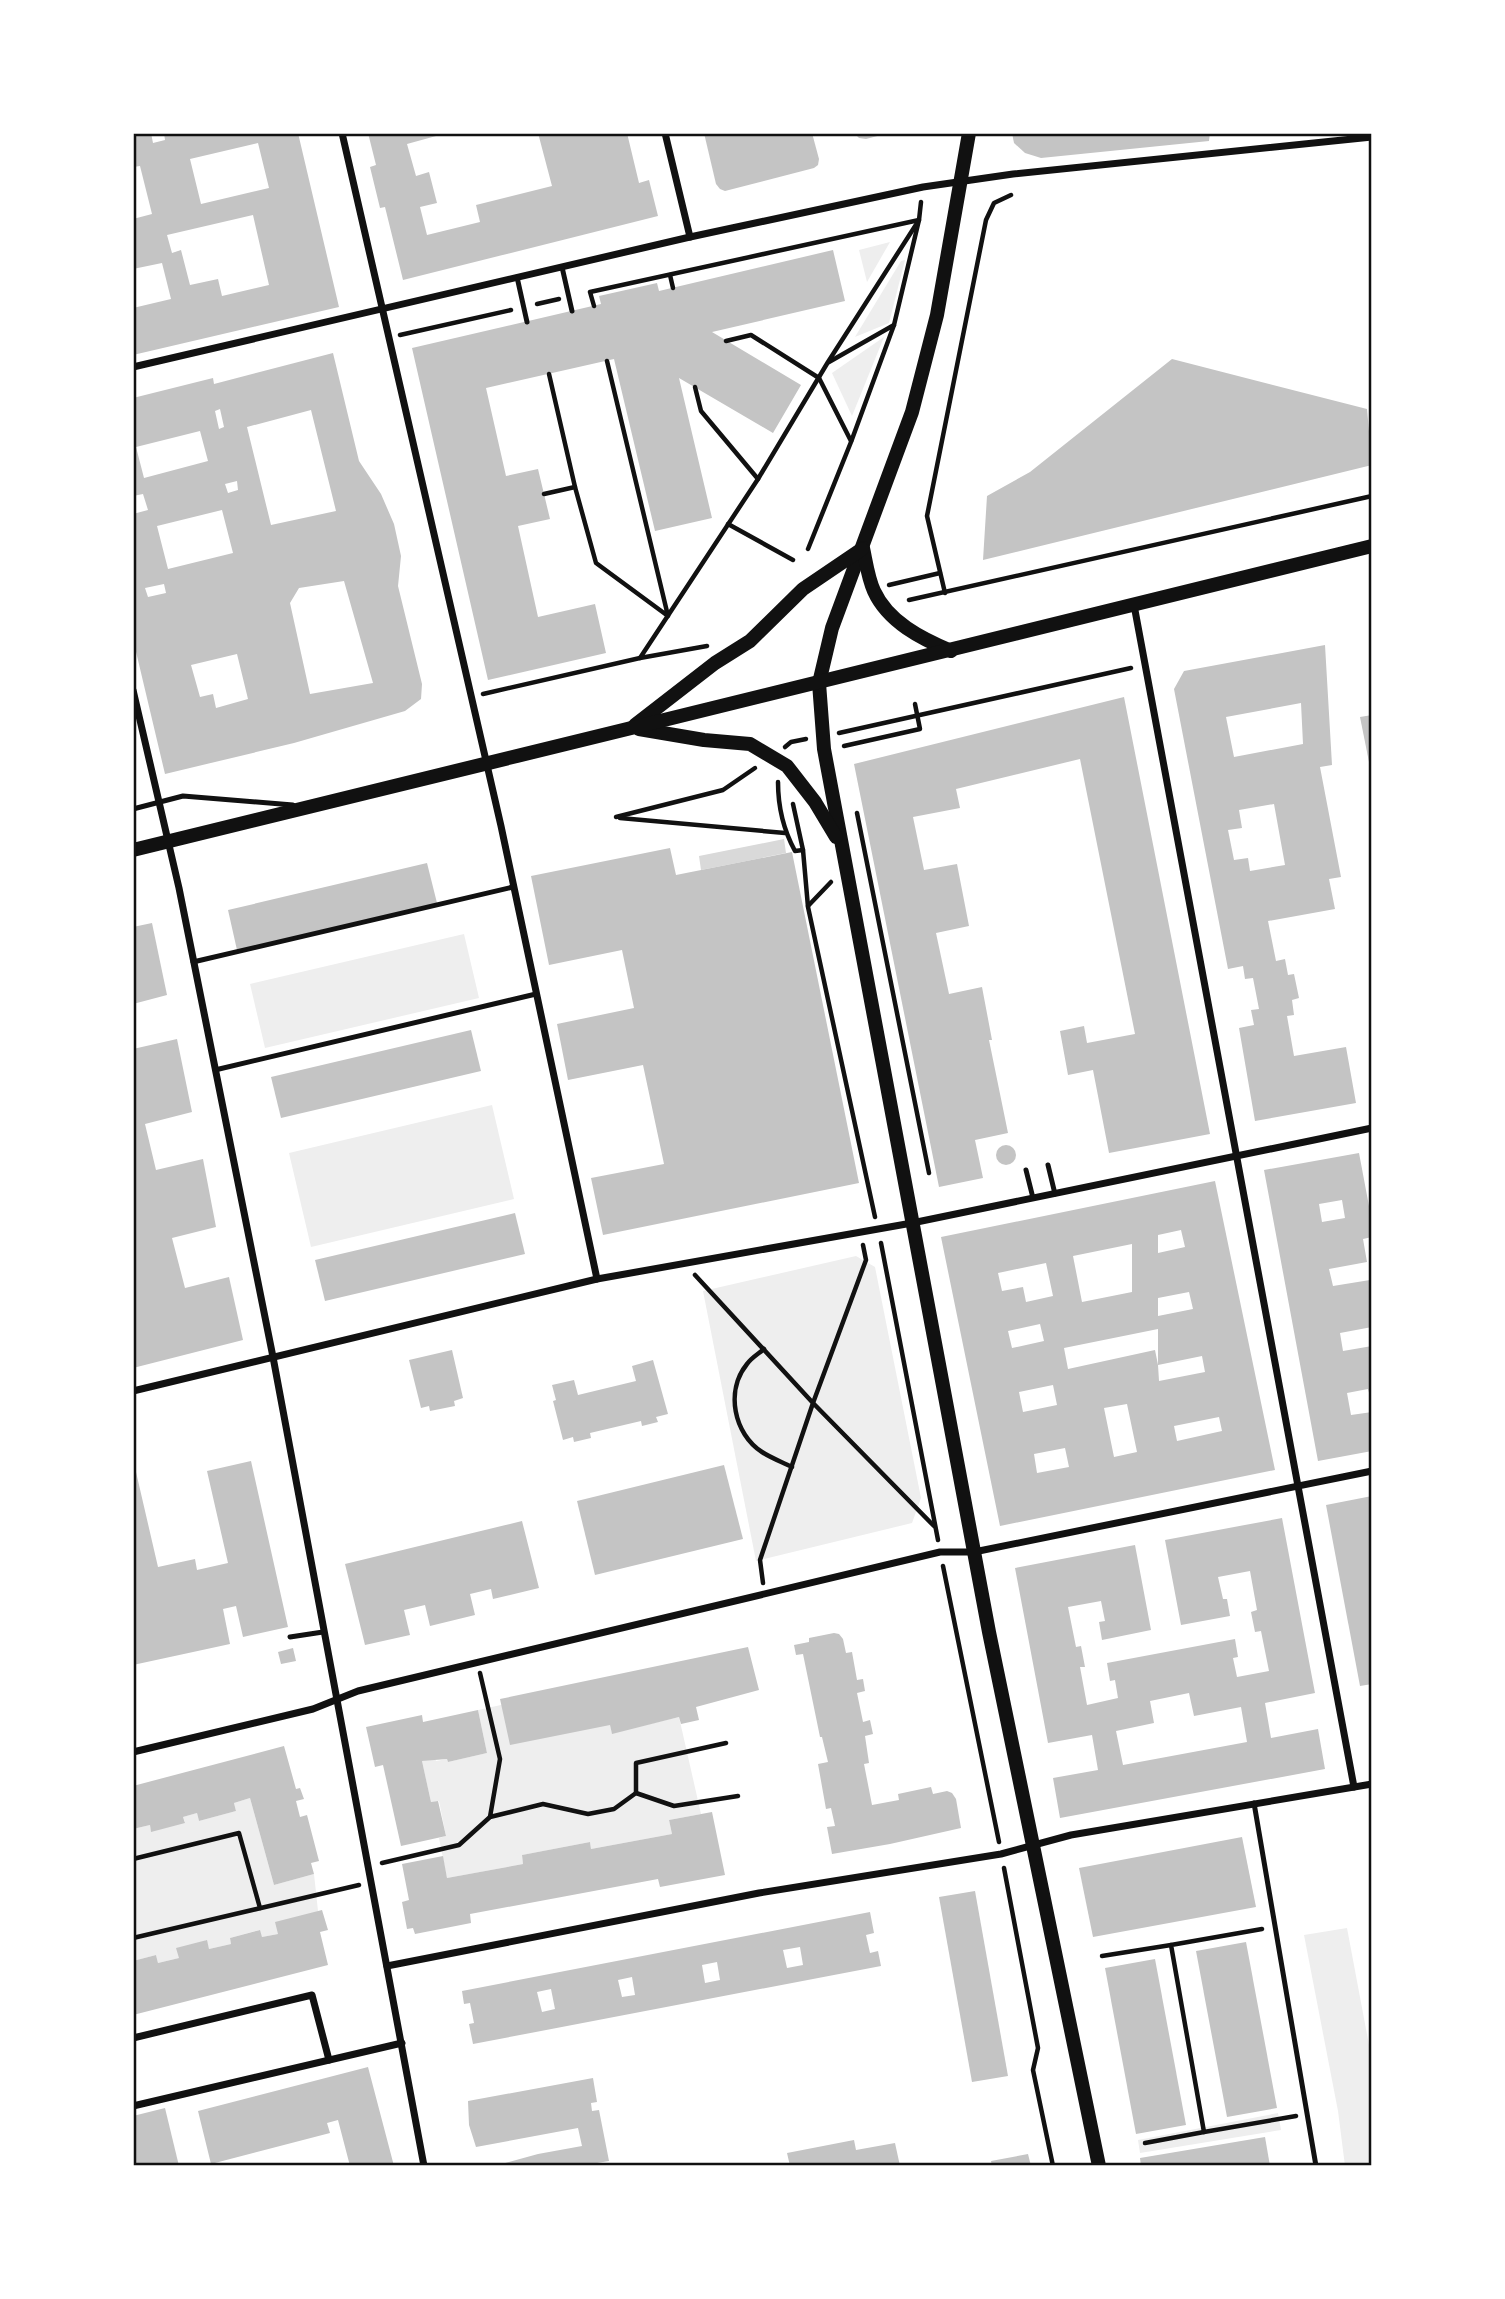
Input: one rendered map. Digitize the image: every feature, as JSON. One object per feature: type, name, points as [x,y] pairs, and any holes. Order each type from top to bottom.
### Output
[{"type":"main road","points":[[969,133],[937,315],[912,412],[832,628],[819,683],[824,749],[912,1223],[974,1552],[1098,2166]]},
{"type":"main road","points":[[133,850],[1372,546]]},
{"type":"main road","points":[[863,548],[874,592],[889,612],[913,634],[951,651]]},
{"type":"main road","points":[[630,728],[715,663],[750,641],[803,589],[863,548]]},
{"type":"main road","points":[[630,728],[704,740],[750,744],[787,766],[815,802],[842,847]]},
{"type":"street","points":[[342,133],[472,697],[597,1279]]},
{"type":"street","points":[[665,133],[690,237]]},
{"type":"street","points":[[133,367],[690,237],[923,187],[1013,174],[1372,137]]},
{"type":"street","points":[[1134,606],[1354,1787]]},
{"type":"street","points":[[133,690],[193,962],[273,1357],[424,2166]]},
{"type":"street","points":[[133,1391],[597,1279],[878,1230],[1372,1128]]},
{"type":"street","points":[[133,1752],[313,1709],[358,1690],[940,1552],[974,1552],[1372,1471]]},
{"type":"street","points":[[387,1966],[759,1893],[1001,1854],[1071,1835],[1372,1784]]},
{"type":"street","points":[[133,2038],[312,1995],[329,2060]]},
{"type":"street","points":[[133,2106],[401,2043]]},
{"type":"lane","points":[[562,267],[572,311]]},
{"type":"lane","points":[[516,277],[527,322]]},
{"type":"lane","points":[[133,809],[183,796],[310,806]]},
{"type":"lane","points":[[193,962],[513,887]]},
{"type":"lane","points":[[215,1070],[536,994]]},
{"type":"lane","points":[[1048,1165],[1055,1194]]},
{"type":"lane","points":[[1026,1170],[1033,1198]]},
{"type":"lane","points":[[290,1637],[323,1632]]},
{"type":"lane","points":[[1254,1802],[1316,2166]]},
{"type":"path","points":[[808,549],[894,325],[919,220],[923,187]]},
{"type":"path","points":[[945,593],[927,516],[986,220],[993,203],[1011,195]]},
{"type":"path","points":[[390,337],[919,220]]},
{"type":"path","points":[[640,658],[758,479],[828,362],[919,220]]},
{"type":"path","points":[[670,275],[673,288]]},
{"type":"path","points":[[590,292],[594,306]]},
{"type":"path","points":[[828,362],[894,325]]},
{"type":"path","points":[[726,341],[751,335],[819,378],[851,442]]},
{"type":"path","points":[[607,361],[668,616]]},
{"type":"path","points":[[549,374],[596,563],[668,616]]},
{"type":"path","points":[[695,387],[701,411],[758,479]]},
{"type":"path","points":[[544,494],[575,487]]},
{"type":"path","points":[[909,600],[1372,495]]},
{"type":"path","points":[[728,524],[793,560]]},
{"type":"path","points":[[894,584],[940,573]]},
{"type":"path","points":[[472,697],[708,645]]},
{"type":"path","points":[[880,725],[1145,664]]},
{"type":"path","points":[[846,758],[843,745],[920,729],[915,704]]},
{"type":"path","points":[[778,780],[778,800],[785,833],[795,851],[803,850]]},
{"type":"path","points":[[723,790],[616,817],[785,833]]},
{"type":"path","points":[[793,802],[803,850],[808,907],[878,1230],[1001,1854],[1038,2048],[1034,2070],[1054,2166]]},
{"type":"path","points":[[857,812],[929,1173]]},
{"type":"path","points":[[808,907],[846,867]]},
{"type":"path","points":[[764,1594],[760,1560],[813,1403],[866,1260],[860,1233]]},
{"type":"path","points":[[684,1264],[813,1403],[935,1527]]},
{"type":"path","points":[[764,1349],[747,1363],[738,1380],[735,1399],[737,1420],[748,1440],[762,1452],[792,1467]]},
{"type":"path","points":[[478,1662],[500,1759],[490,1817]]},
{"type":"path","points":[[636,1793],[636,1763],[726,1743]]},
{"type":"path","points":[[367,1866],[459,1845],[490,1817],[543,1804],[588,1814],[614,1809],[636,1793]]},
{"type":"path","points":[[636,1793],[674,1806],[738,1796]]},
{"type":"path","points":[[133,1859],[239,1833],[260,1908]]},
{"type":"path","points":[[133,1938],[370,1882]]},
{"type":"path","points":[[1102,1956],[1275,1927]]},
{"type":"path","points":[[1171,1945],[1204,2132]]},
{"type":"path","points":[[1145,2143],[1307,2115]]},
{"type":"shaded area","points":[[890,242],[867,282],[859,250]]},
{"type":"shaded area","points":[[905,260],[889,323],[855,337],[901,261]]},
{"type":"shaded area","points":[[884,337],[852,416],[832,373]]},
{"type":"shaded area","points":[[784,839],[786,853],[701,870],[699,856]]},
{"type":"shaded area","points":[[464,934],[479,998],[265,1048],[250,984]]},
{"type":"shaded area","points":[[492,1105],[514,1199],[311,1247],[289,1153]]},
{"type":"shaded area","points":[[856,1256],[875,1267],[921,1498],[912,1523],[756,1561],[703,1291]]},
{"type":"shaded area","points":[[501,1705],[610,1725],[612,1733],[679,1717],[701,1814],[669,1820],[672,1834],[591,1849],[590,1842],[522,1855],[523,1864],[447,1878],[439,1838],[446,1836],[439,1801],[431,1802],[422,1761],[435,1758],[436,1761],[447,1759],[448,1762],[487,1753],[478,1710]]},
{"type":"shaded area","points":[[250,1798],[274,1885],[314,1874],[318,1911],[278,1934],[262,1937],[259,1930],[230,1938],[231,1944],[209,1949],[206,1940],[179,1958],[158,1963],[156,1955],[133,1961],[133,1829],[150,1825],[151,1831],[185,1822],[183,1817],[197,1813],[199,1821],[236,1811],[234,1803]]},
{"type":"shaded area","points":[[1347,1928],[1372,2061],[1372,2166],[1345,2166],[1338,2111],[1304,1935]]},
{"type":"shaded area","points":[[1278,2113],[1281,2130],[1140,2153],[1138,2140]]},
{"type":"building","points":[[133,133],[151,133],[153,143],[165,140],[164,133],[298,133],[339,307],[133,355],[133,308],[171,299],[162,263],[133,269],[133,219],[152,214],[140,166],[133,167]],"holes":[[[258,143],[269,188],[201,204],[190,159]],[[253,215],[269,285],[222,296],[218,279],[190,285],[181,250],[172,253],[167,235]]]},
{"type":"building","points":[[368,133],[447,133],[407,144],[416,176],[429,172],[437,203],[420,207],[427,235],[480,222],[476,205],[552,186],[538,133],[627,133],[639,183],[649,180],[658,216],[403,280],[385,207],[380,208],[370,167],[376,165]]},
{"type":"building","points":[[704,133],[812,133],[818,165],[725,191],[716,184]]},
{"type":"building","points":[[854,133],[885,134],[866,139],[859,138]]},
{"type":"building","points":[[1012,133],[1210,133],[1209,141],[1041,158],[1025,153],[1014,143]]},
{"type":"building","points":[[833,250],[845,301],[712,332],[801,385],[773,433],[679,378],[712,518],[655,531],[614,359],[486,388],[506,476],[538,469],[550,519],[518,526],[538,617],[595,604],[606,653],[488,680],[412,348],[601,304],[599,296],[657,283],[659,291]]},
{"type":"building","points":[[333,353],[359,461],[381,494],[394,524],[401,556],[398,586],[422,684],[421,699],[405,711],[294,743],[165,774],[133,639],[133,514],[148,510],[143,494],[133,496],[133,398],[213,378],[214,384]],"holes":[[[220,409],[224,427],[219,429],[215,411]],[[311,410],[336,511],[271,525],[247,427]],[[200,431],[208,461],[144,478],[136,447]],[[237,481],[238,490],[228,493],[225,484]],[[222,510],[233,553],[168,569],[157,526]],[[344,581],[373,683],[310,694],[290,603],[299,588]],[[164,584],[166,593],[148,597],[145,588]],[[237,654],[248,699],[216,708],[213,694],[200,697],[191,665]]]},
{"type":"building","points":[[1172,359],[1367,409],[1372,465],[983,560],[987,496],[1030,472]]},
{"type":"building","points":[[1325,645],[1332,765],[1320,767],[1341,877],[1329,879],[1335,909],[1268,921],[1276,961],[1285,959],[1288,975],[1294,974],[1299,998],[1292,1000],[1294,1015],[1287,1016],[1294,1056],[1346,1047],[1356,1103],[1255,1121],[1239,1028],[1254,1025],[1251,1010],[1259,1009],[1253,978],[1245,979],[1243,966],[1228,969],[1174,689],[1184,671]],"holes":[[[1301,703],[1303,744],[1234,757],[1226,717]],[[1274,804],[1285,865],[1250,871],[1248,858],[1234,860],[1228,830],[1242,828],[1239,810]]]},
{"type":"building","points":[[1124,697],[1210,1134],[1109,1153],[1093,1070],[1068,1075],[1060,1031],[1084,1026],[1087,1043],[1135,1034],[1080,759],[956,789],[960,808],[913,817],[924,870],[957,864],[969,926],[936,933],[949,994],[982,987],[992,1040],[989,1040],[1008,1133],[975,1140],[983,1178],[939,1187],[854,764]]},
{"type":"building","points":[[1372,715],[1372,772],[1371,772],[1360,717]]},
{"type":"building","points":[[670,848],[676,875],[792,852],[859,1183],[603,1235],[591,1178],[664,1164],[643,1065],[568,1080],[557,1024],[634,1008],[622,950],[549,965],[531,876]]},
{"type":"building","points":[[427,863],[437,903],[237,950],[228,910]]},
{"type":"building","points":[[152,923],[167,995],[133,1004],[133,927]]},
{"type":"building","points":[[471,1030],[481,1071],[281,1118],[271,1077]]},
{"type":"building","points":[[177,1039],[192,1112],[145,1124],[156,1170],[203,1159],[216,1227],[172,1238],[185,1288],[229,1277],[243,1340],[133,1368],[133,1049]]},
{"type":"building","points":[[1002,1145],[1010,1145],[1016,1155],[1010,1165],[1002,1165],[996,1159],[996,1151]]},
{"type":"building","points":[[1359,1153],[1372,1222],[1372,1237],[1363,1239],[1367,1262],[1329,1269],[1333,1286],[1370,1280],[1372,1327],[1340,1333],[1343,1351],[1372,1346],[1372,1404],[1368,1389],[1347,1393],[1351,1415],[1372,1412],[1372,1451],[1318,1461],[1264,1170]],"holes":[[[1342,1200],[1345,1218],[1322,1222],[1319,1204]]]},
{"type":"building","points":[[1215,1181],[1275,1470],[1000,1526],[941,1237]],"holes":[[[1181,1230],[1185,1247],[1158,1253],[1158,1235]],[[1132,1244],[1132,1292],[1082,1302],[1073,1256]],[[1046,1263],[1053,1296],[1026,1302],[1023,1287],[1002,1291],[998,1273]],[[1189,1292],[1193,1309],[1158,1316],[1158,1298]],[[1040,1324],[1044,1341],[1012,1348],[1008,1331]],[[1158,1329],[1158,1365],[1155,1350],[1068,1369],[1064,1348]],[[1202,1356],[1205,1372],[1159,1381],[1158,1365]],[[1053,1385],[1057,1405],[1023,1412],[1019,1392]],[[1127,1404],[1137,1452],[1114,1457],[1104,1408]],[[1219,1417],[1222,1431],[1177,1441],[1174,1426]],[[1065,1448],[1069,1467],[1037,1473],[1034,1454]]]},
{"type":"building","points":[[515,1213],[525,1254],[325,1301],[315,1260]]},
{"type":"building","points":[[452,1350],[463,1398],[454,1401],[455,1406],[430,1411],[429,1406],[421,1408],[409,1360]]},
{"type":"building","points":[[653,1360],[668,1414],[656,1417],[658,1422],[642,1426],[641,1421],[590,1433],[591,1438],[574,1442],[573,1437],[563,1440],[553,1401],[556,1400],[552,1385],[574,1380],[578,1395],[636,1381],[632,1366]]},
{"type":"building","points":[[133,1459],[158,1567],[195,1559],[197,1570],[228,1563],[207,1471],[251,1461],[288,1627],[243,1637],[236,1606],[223,1609],[230,1644],[133,1665]]},
{"type":"building","points":[[724,1465],[743,1539],[595,1575],[577,1501]]},
{"type":"building","points":[[1372,1496],[1372,1684],[1360,1686],[1326,1505]]},
{"type":"building","points":[[1282,1518],[1315,1693],[1265,1703],[1271,1738],[1318,1729],[1325,1769],[1060,1818],[1053,1778],[1098,1770],[1092,1735],[1048,1743],[1015,1568],[1135,1545],[1151,1630],[1102,1640],[1099,1622],[1105,1621],[1101,1601],[1068,1607],[1076,1647],[1081,1646],[1085,1667],[1080,1667],[1087,1705],[1118,1698],[1115,1680],[1110,1681],[1107,1663],[1235,1639],[1238,1657],[1233,1658],[1237,1677],[1269,1671],[1261,1631],[1255,1632],[1251,1612],[1257,1610],[1250,1571],[1218,1577],[1223,1599],[1227,1599],[1230,1616],[1181,1625],[1165,1540]],"holes":[[[1189,1693],[1194,1716],[1241,1707],[1247,1742],[1123,1765],[1116,1731],[1154,1723],[1150,1701]]]},
{"type":"building","points":[[522,1521],[539,1588],[493,1599],[491,1589],[470,1594],[475,1615],[430,1626],[425,1605],[404,1610],[410,1635],[365,1645],[345,1564]]},
{"type":"building","points":[[834,1633],[843,1639],[846,1653],[852,1652],[857,1680],[863,1679],[865,1691],[857,1693],[863,1722],[870,1720],[873,1734],[865,1736],[869,1763],[864,1764],[872,1805],[899,1800],[898,1794],[931,1787],[933,1794],[947,1791],[956,1799],[961,1828],[832,1854],[827,1827],[835,1826],[831,1808],[826,1809],[818,1764],[828,1762],[820,1737],[803,1654],[796,1655],[794,1645],[809,1642],[809,1638]]},
{"type":"building","points":[[748,1647],[759,1690],[696,1707],[699,1720],[681,1724],[679,1717],[612,1734],[610,1725],[510,1745],[500,1699]]},
{"type":"building","points":[[293,1648],[296,1661],[281,1664],[278,1652]]},
{"type":"building","points":[[478,1710],[487,1753],[448,1762],[447,1759],[422,1761],[431,1802],[438,1801],[446,1836],[401,1846],[383,1765],[375,1767],[366,1727],[422,1715],[423,1722]]},
{"type":"building","points":[[284,1746],[296,1789],[300,1788],[304,1799],[296,1801],[300,1817],[307,1815],[319,1861],[311,1863],[314,1874],[274,1885],[250,1798],[234,1803],[236,1811],[199,1821],[197,1813],[183,1817],[185,1823],[151,1832],[150,1825],[133,1829],[133,1786]]},
{"type":"building","points":[[712,1812],[725,1875],[660,1887],[658,1879],[470,1914],[471,1923],[415,1934],[413,1928],[407,1929],[402,1902],[409,1900],[402,1864],[443,1856],[447,1878],[523,1864],[522,1855],[590,1842],[591,1849],[672,1834],[669,1820]]},
{"type":"building","points":[[1242,1837],[1256,1907],[1093,1937],[1079,1868]]},
{"type":"building","points":[[975,1891],[1008,2076],[972,2082],[939,1897]]},
{"type":"building","points":[[322,1910],[328,1930],[320,1932],[328,1965],[133,2015],[133,1961],[156,1955],[158,1963],[179,1958],[176,1948],[207,1940],[209,1949],[231,1944],[230,1938],[260,1930],[262,1937],[278,1934],[275,1922]]},
{"type":"building","points":[[870,1912],[874,1933],[866,1935],[870,1953],[878,1951],[881,1966],[473,2044],[469,2024],[474,2023],[470,2003],[464,2004],[462,1991]],"holes":[[[800,1947],[803,1965],[787,1968],[783,1950]],[[717,1962],[720,1980],[705,1983],[702,1965]],[[632,1977],[635,1995],[622,1997],[618,1980]],[[551,1989],[555,2009],[542,2012],[537,1992]]]},
{"type":"building","points":[[1246,1942],[1277,2108],[1227,2117],[1196,1951]]},
{"type":"building","points":[[1155,1959],[1186,2125],[1136,2134],[1105,1968]]},
{"type":"building","points":[[368,2067],[394,2166],[350,2166],[338,2120],[327,2123],[330,2133],[211,2164],[198,2111]]},
{"type":"building","points":[[593,2078],[597,2102],[591,2103],[592,2111],[599,2110],[609,2161],[597,2163],[597,2166],[494,2166],[582,2146],[578,2128],[476,2147],[469,2125],[468,2101]]},
{"type":"building","points":[[165,2108],[179,2166],[133,2166],[133,2116]]},
{"type":"building","points":[[1265,2137],[1270,2166],[1141,2166],[1140,2158]]},
{"type":"building","points":[[854,2140],[856,2150],[895,2143],[900,2166],[790,2166],[787,2153]]},
{"type":"building","points":[[1028,2154],[1031,2166],[992,2166],[991,2161]]}]
